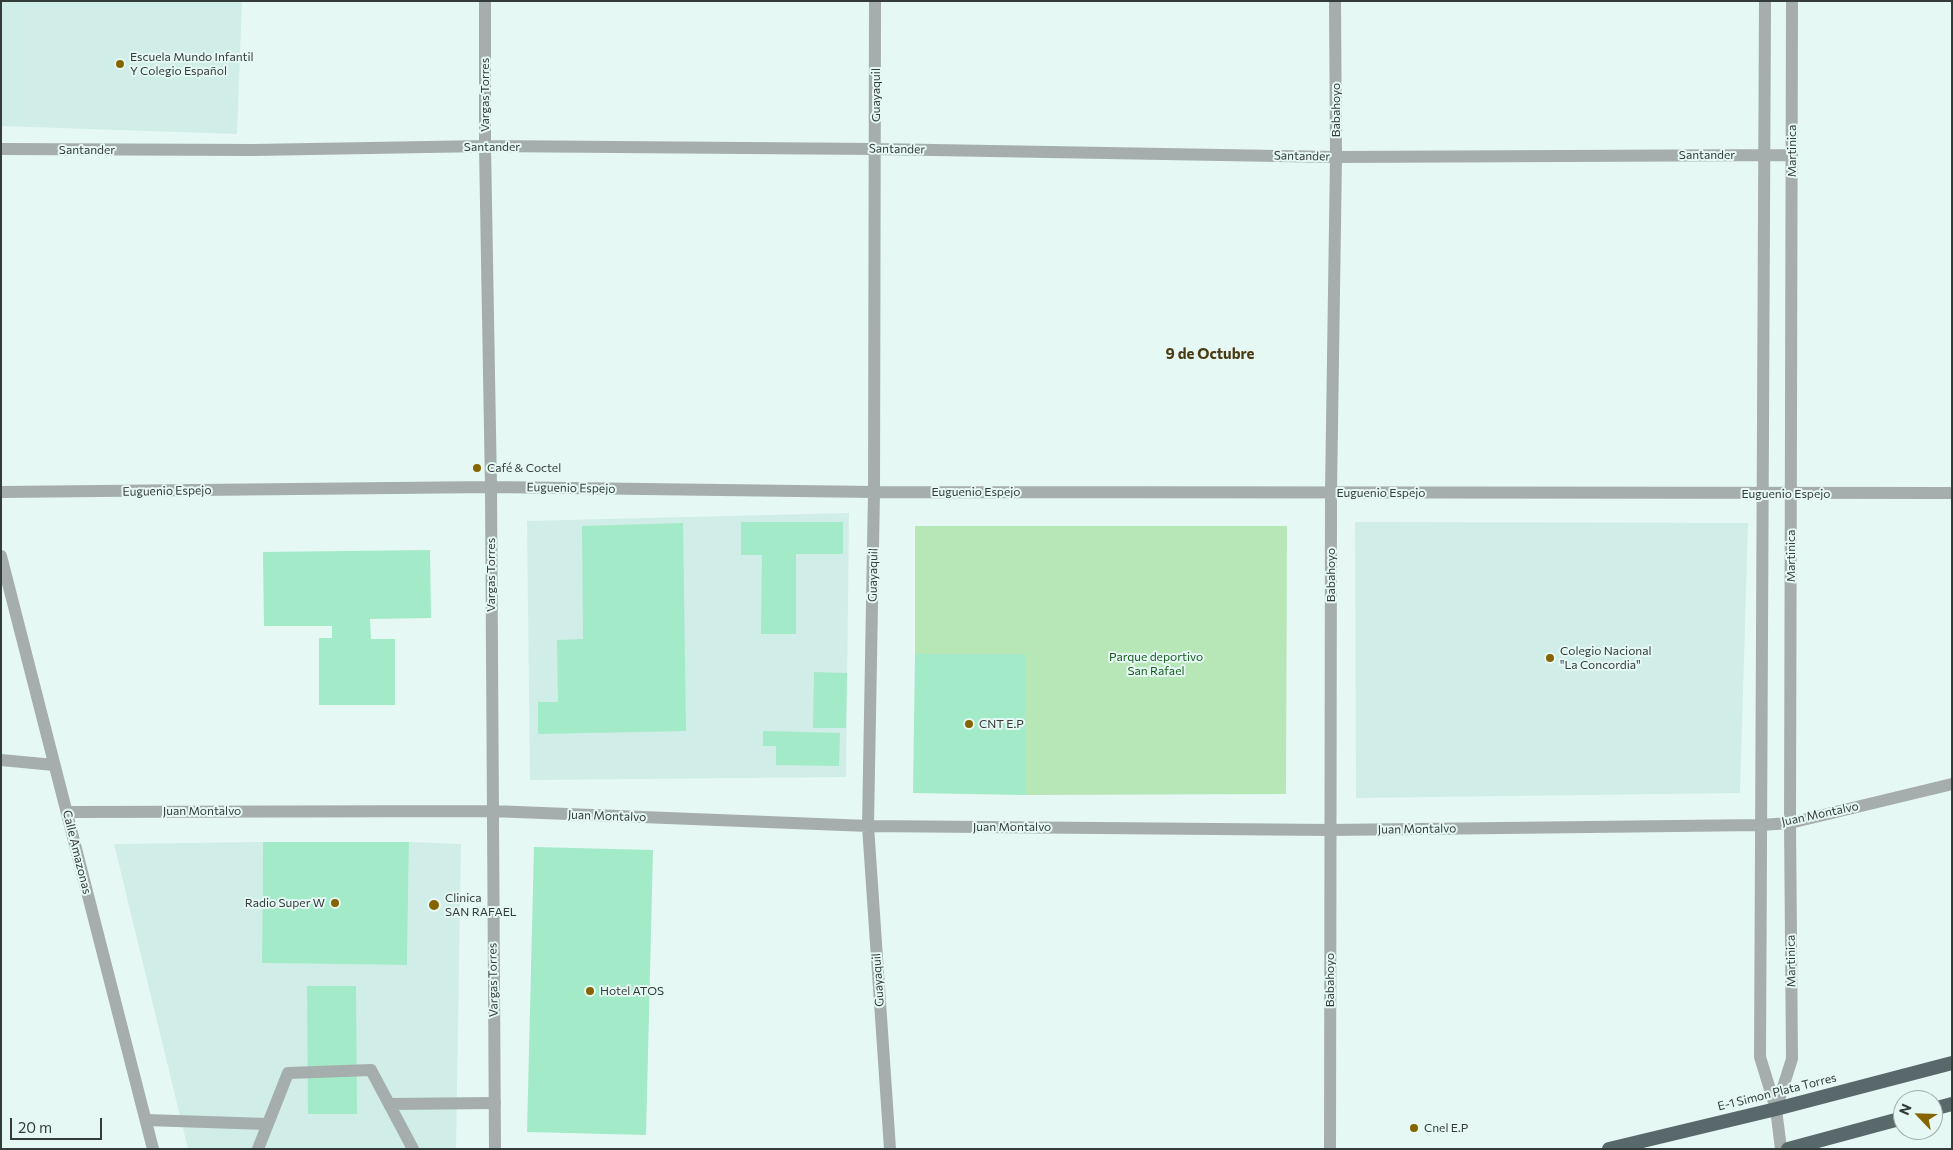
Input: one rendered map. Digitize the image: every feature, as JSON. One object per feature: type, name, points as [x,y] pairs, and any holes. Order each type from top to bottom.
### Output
[{"type":"highway","name":"E-1 Simon Plata Torres","points":[[1610,1149],[1776,1109],[1952,1063]]},
{"type":"highway","points":[[1788,1149],[1893,1121]]},
{"type":"street","name":"Vargas Torres","points":[[485,1],[485,146],[491,487],[495,1149]]},
{"type":"street","name":"Guayaquil","points":[[875,1],[874,492],[868,826],[890,1149]]},
{"type":"street","name":"Babahoyo","points":[[1330,1149],[1331,493],[1336,157],[1335,1]]},
{"type":"street","name":"Martinica","points":[[1765,1],[1760,1057],[1776,1109],[1781,1149]]},
{"type":"street","name":"Martinica","points":[[1776,1109],[1792,1059],[1790,823],[1792,1]]},
{"type":"street","name":"Santander","points":[[1,149],[253,150],[485,146],[876,149],[1336,157],[1792,155]]},
{"type":"street","name":"Euguenio Espejo","points":[[1,492],[491,487],[874,492],[1952,493]]},
{"type":"street","name":"Calle Amazonas","points":[[1,556],[153,1149]]},
{"type":"street","points":[[1,760],[54,765]]},
{"type":"street","name":"Juan Montalvo","points":[[67,812],[492,811],[868,826],[1330,830],[1761,824],[1790,823],[1952,784]]},
{"type":"street","points":[[258,1149],[288,1073],[371,1070],[413,1149]]},
{"type":"street","points":[[389,1104],[494,1103]]},
{"type":"street","points":[[146,1120],[267,1124]]},
{"type":"shaded area","name":"Escuela Mundo Infantil Y Colegio Español","points":[[1,1],[242,1],[237,134],[1,126]]},
{"type":"shaded area","points":[[849,513],[846,777],[530,780],[527,521]]},
{"type":"shaded area","name":"Colegio Nacional \"La Concordia\"","points":[[1355,522],[1748,523],[1740,793],[1356,798]]},
{"type":"shaded area","points":[[263,842],[262,963],[407,965],[409,842],[461,844],[456,1149],[188,1149],[114,844]]},
{"type":"green space","name":"Parque deportivo San Rafael","points":[[915,526],[1287,526],[1286,794],[1025,795],[1025,654],[915,654]]},
{"type":"building","points":[[741,522],[843,522],[843,554],[796,554],[796,634],[761,634],[762,555],[741,555]]},
{"type":"building","points":[[683,523],[686,731],[538,734],[538,702],[558,702],[557,640],[583,639],[582,526]]},
{"type":"building","points":[[430,550],[431,618],[370,619],[371,639],[395,639],[395,705],[319,705],[319,638],[332,638],[332,626],[264,626],[263,552]]},
{"type":"building","name":"CNT E.P","points":[[915,654],[1025,654],[1025,795],[913,793]]},
{"type":"building","points":[[814,672],[847,673],[846,728],[813,728]]},
{"type":"building","points":[[763,731],[840,733],[839,766],[776,765],[776,746],[763,746]]},
{"type":"building","name":"Radio Super W","points":[[263,842],[409,842],[407,965],[262,963]]},
{"type":"building","name":"Hotel ATOS","points":[[534,847],[653,850],[646,1135],[527,1132]]},
{"type":"building","points":[[307,986],[356,986],[357,1114],[308,1114]]},
{"type":"place","name":"Escuela Mundo Infantil Y Colegio Español","points":[[120,64]]},
{"type":"place","name":"Café & Coctel","points":[[477,468]]},
{"type":"place","name":"Colegio Nacional \"La Concordia\"","points":[[1550,658]]},
{"type":"place","name":"CNT E.P","points":[[969,724]]},
{"type":"place","name":"Radio Super W","points":[[335,903]]},
{"type":"place","name":"Clinica SAN RAFAEL","points":[[434,905]]},
{"type":"place","name":"Hotel ATOS","points":[[590,991]]},
{"type":"place","name":"Cnel E.P","points":[[1414,1128]]},
{"type":"district","name":"9 de Octubre","points":[[1210,354]]}]
